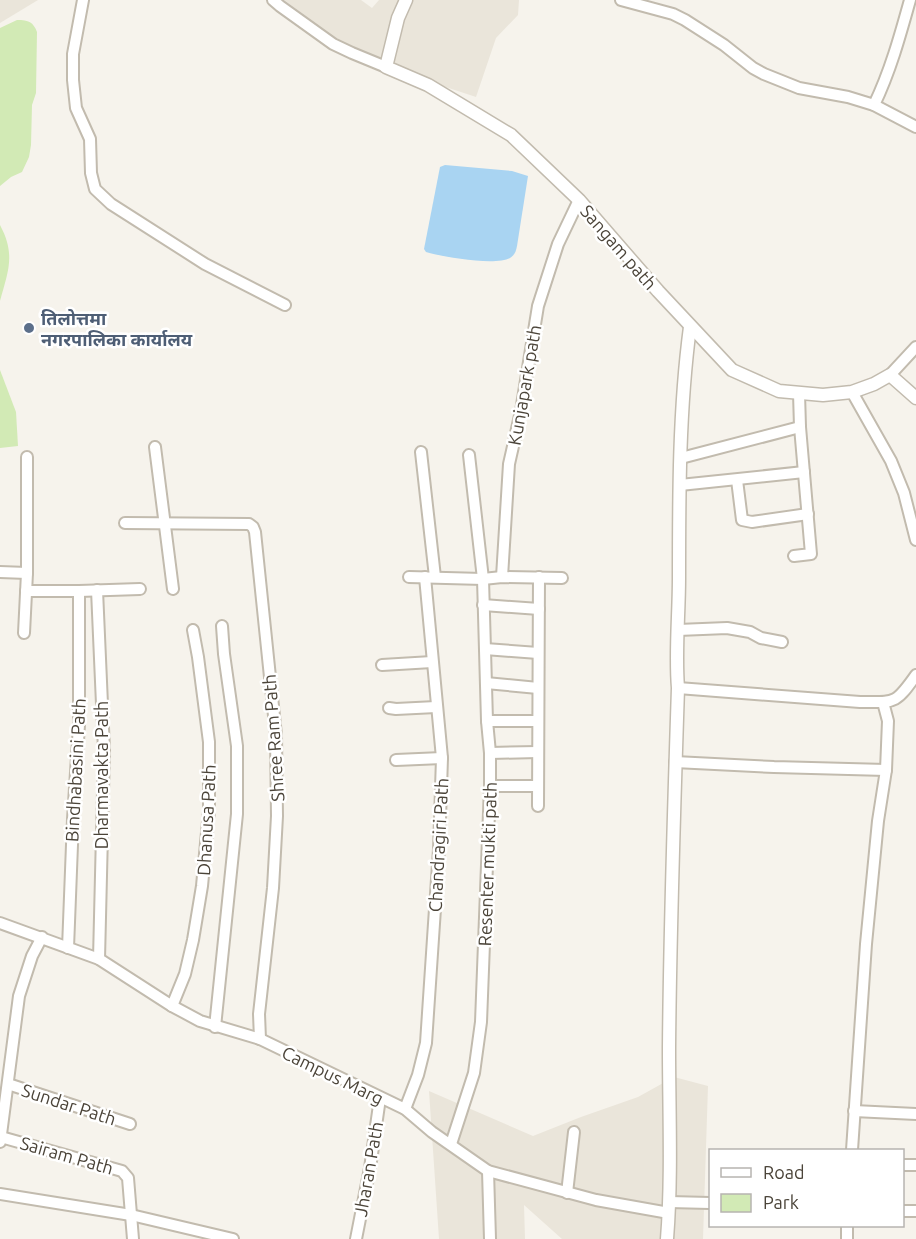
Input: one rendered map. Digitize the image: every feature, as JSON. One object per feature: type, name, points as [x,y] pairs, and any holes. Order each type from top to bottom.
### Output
[{"type":"street","points":[[83,0],[73,54],[73,80],[76,108],[90,139],[95,189],[111,204],[205,264],[285,305]]},
{"type":"street","points":[[273,0],[333,44],[386,67],[398,18],[406,0]]},
{"type":"street","points":[[621,0],[652,4],[685,20],[764,74],[799,88],[848,97],[874,105],[916,127]]},
{"type":"street","points":[[874,105],[886,77],[910,0]]},
{"type":"street","name":"Sangam path","points":[[386,67],[428,85],[511,135],[579,200],[690,327],[732,370],[779,391],[823,394],[852,392],[890,375]]},
{"type":"street","name":"Kunjapark path","points":[[502,577],[509,464],[521,411],[538,306],[558,244],[579,200]]},
{"type":"street","points":[[667,1239],[681,426],[690,327]]},
{"type":"street","points":[[916,347],[890,375],[916,398]]},
{"type":"street","points":[[852,392],[891,460],[904,494],[916,540]]},
{"type":"street","points":[[794,556],[811,554],[799,393]]},
{"type":"street","points":[[681,458],[800,427]]},
{"type":"street","points":[[155,447],[173,589]]},
{"type":"street","name":"Chandragiri Path","points":[[405,1109],[418,1075],[426,1043],[439,849],[442,758],[432,662],[430,577],[421,452]]},
{"type":"street","name":"Resenter mukti path","points":[[451,1144],[474,1073],[481,1022],[490,786],[483,579],[468,455]]},
{"type":"street","points":[[24,633],[27,573],[27,457]]},
{"type":"street","points":[[680,485],[804,472]]},
{"type":"street","points":[[737,480],[742,520],[752,522],[808,513]]},
{"type":"street","points":[[125,523],[164,523]]},
{"type":"street","name":"Shree Ram Path","points":[[164,523],[249,524],[255,532],[276,735],[278,816],[273,888],[259,1014],[260,1039]]},
{"type":"street","points":[[0,572],[27,573]]},
{"type":"street","points":[[409,577],[562,578]]},
{"type":"street","points":[[538,806],[539,577]]},
{"type":"street","points":[[26,591],[140,589]]},
{"type":"street","name":"Dharmavakta Path","points":[[97,590],[104,750],[99,959]]},
{"type":"street","name":"Bindhabasini Path","points":[[68,948],[79,725],[79,591]]},
{"type":"street","points":[[483,605],[539,609]]},
{"type":"street","points":[[215,1027],[237,814],[237,746],[222,626]]},
{"type":"street","points":[[678,630],[727,628],[782,642]]},
{"type":"street","name":"Dhanusa Path","points":[[172,1006],[185,974],[193,940],[202,886],[209,811],[209,742],[193,630]]},
{"type":"street","points":[[485,649],[538,653]]},
{"type":"street","points":[[382,665],[432,662]]},
{"type":"street","points":[[678,688],[883,702],[894,701],[900,697],[916,675]]},
{"type":"street","points":[[486,684],[538,688]]},
{"type":"street","points":[[852,1149],[868,922],[878,821],[886,770],[888,721],[883,702]]},
{"type":"street","points":[[389,708],[436,707]]},
{"type":"street","points":[[487,722],[538,721]]},
{"type":"street","points":[[490,753],[538,752]]},
{"type":"street","points":[[396,760],[442,758]]},
{"type":"street","points":[[675,762],[886,770]]},
{"type":"street","points":[[490,786],[538,786]]},
{"type":"street","name":"Campus Marg","points":[[0,923],[99,959],[172,1006],[200,1021],[260,1039],[405,1109],[432,1132],[488,1171],[597,1200],[669,1207],[709,1203]]},
{"type":"street","points":[[0,1142],[3,1100],[8,1084],[20,996],[32,956],[42,938]]},
{"type":"street","name":"Sundar Path","points":[[8,1084],[130,1125]]},
{"type":"street","name":"Jharan Path","points":[[356,1239],[370,1168],[380,1098]]},
{"type":"street","points":[[854,1111],[916,1114]]},
{"type":"street","points":[[567,1192],[574,1132]]},
{"type":"street","name":"Sairam Path","points":[[1,1137],[122,1171],[128,1178],[133,1239]]},
{"type":"street","points":[[488,1171],[490,1239]]},
{"type":"street","points":[[0,1194],[131,1215],[233,1239]]},
{"type":"shaded area","points":[[0,0],[38,0],[0,23]]},
{"type":"shaded area","points":[[284,0],[361,0],[372,8],[379,0],[519,0],[518,15],[496,38],[476,97],[364,60]]},
{"type":"shaded area","points":[[674,1077],[708,1086],[703,1239],[562,1239],[524,1205],[525,1239],[439,1239],[429,1091],[533,1136],[638,1097]]},
{"type":"green space","points":[[17,20],[30,22],[37,32],[36,93],[32,105],[31,145],[29,157],[22,172],[0,186],[0,28]]},
{"type":"green space","points":[[0,225],[8,245],[9,263],[0,301]]},
{"type":"green space","points":[[0,370],[16,412],[18,446],[0,448]]},
{"type":"water","points":[[445,165],[512,171],[528,176],[517,246],[512,257],[503,260],[481,261],[426,252],[424,249],[440,167]]},
{"type":"place","name":"तिलोत्तमा नगरपालिका कार्यालय","points":[[29,328]]}]
